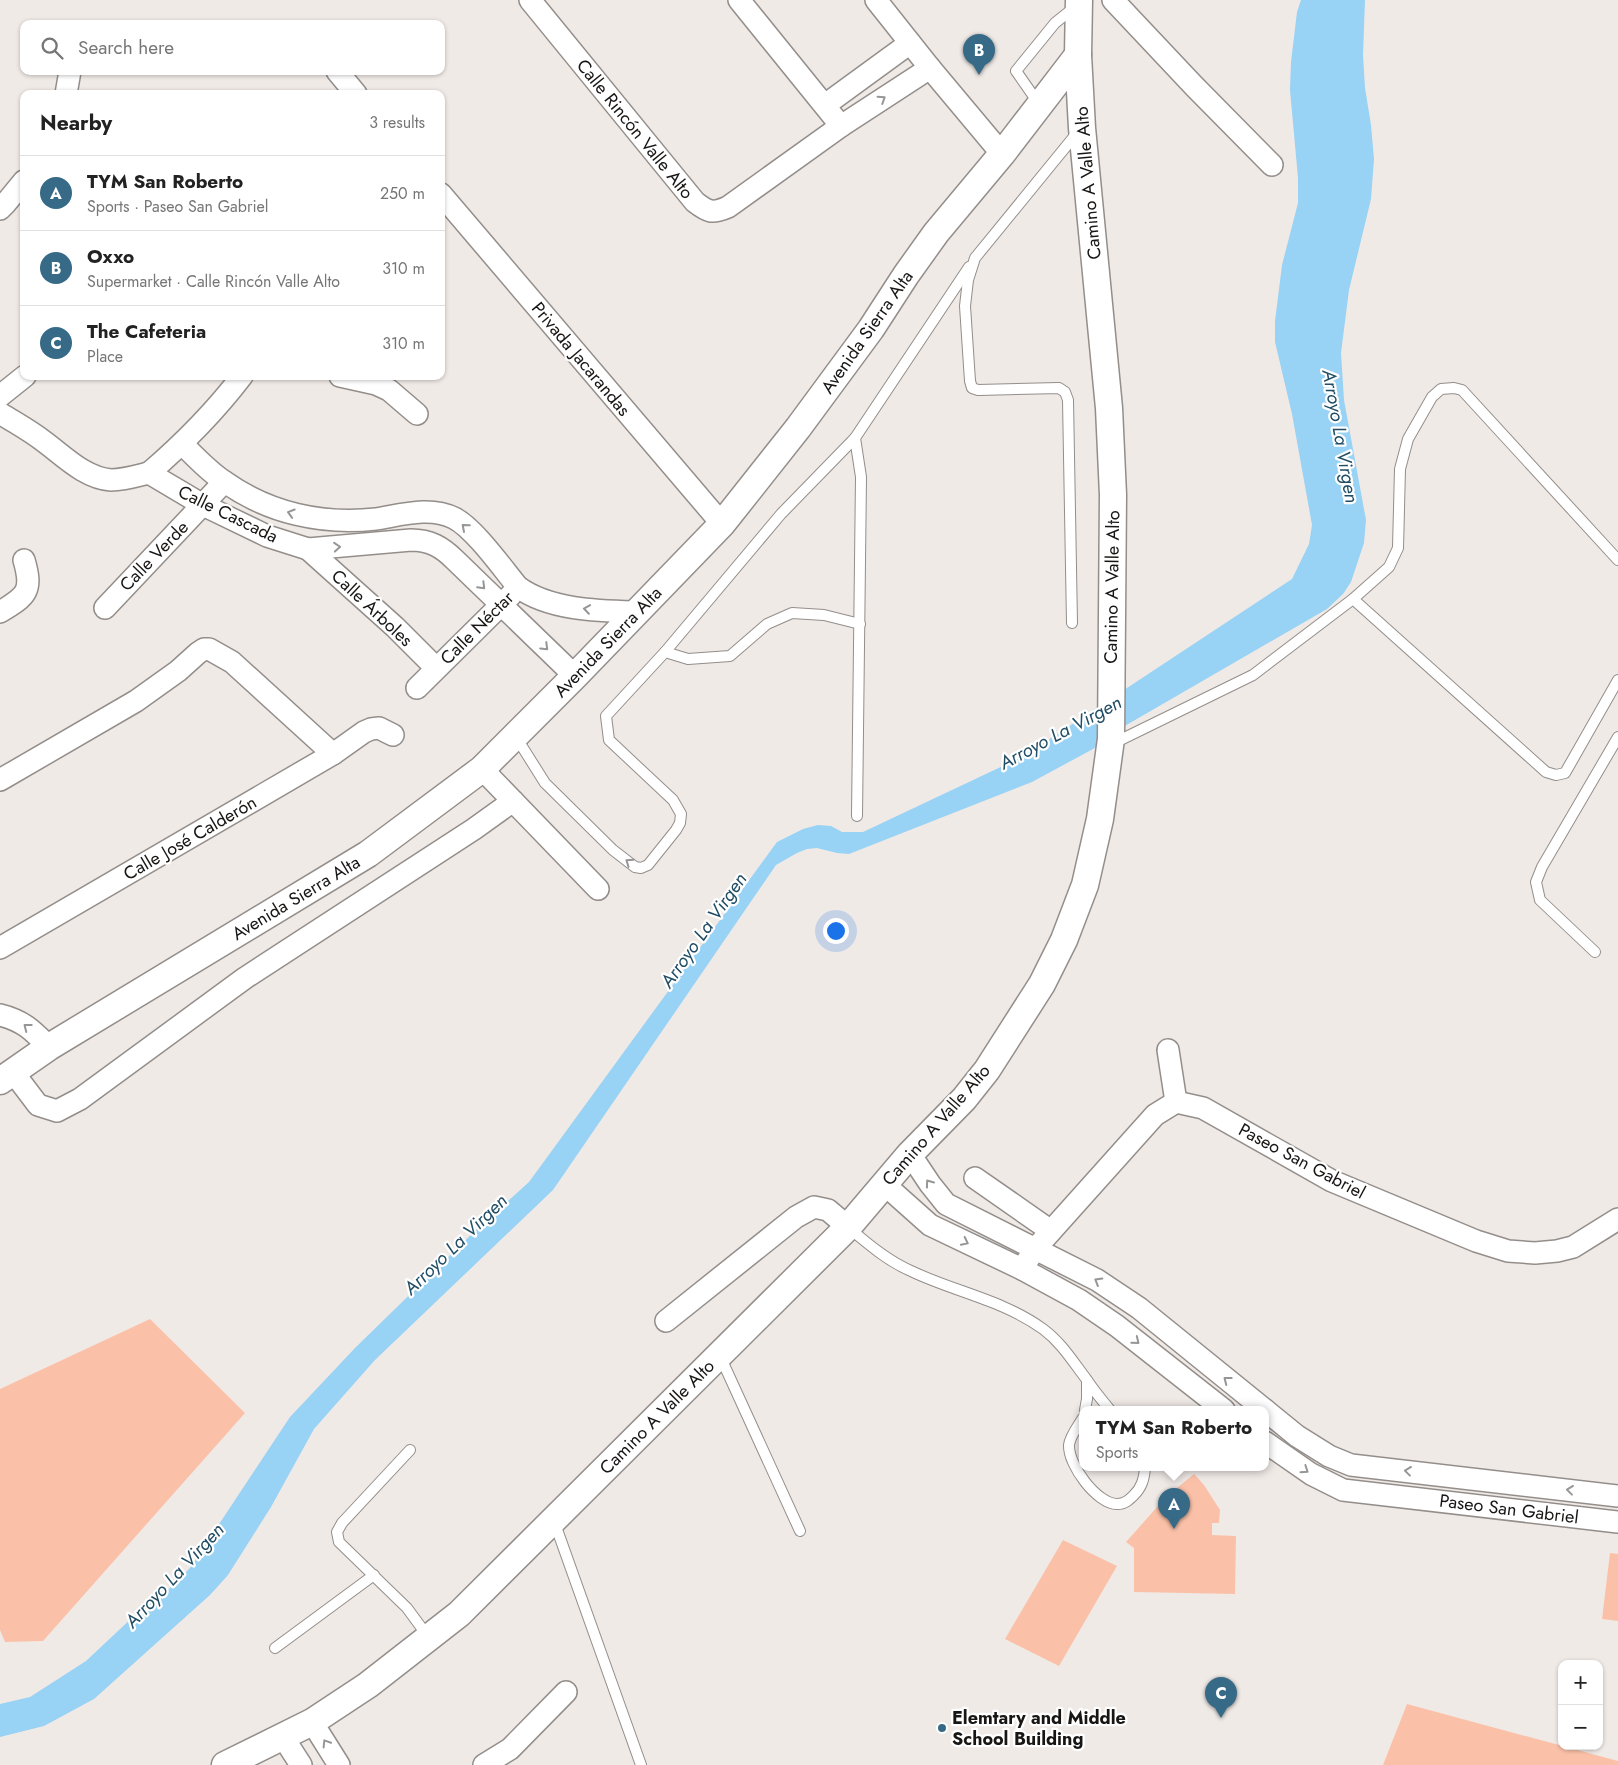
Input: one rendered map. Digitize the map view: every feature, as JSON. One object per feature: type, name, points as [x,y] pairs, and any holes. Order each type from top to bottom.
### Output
[{"type":"street","name":"Calle Rincón Valle Alto","points":[[530,0],[695,202],[706,210],[716,212],[728,207],[841,126],[930,68]]},
{"type":"street","points":[[739,0],[841,126]]},
{"type":"street","points":[[876,0],[1002,154]]},
{"type":"street","points":[[1113,0],[1272,165]]},
{"type":"street","name":"Camino A Valle Alto","points":[[225,1765],[312,1722],[368,1685],[459,1614],[848,1227],[910,1154],[964,1099],[987,1070],[1042,984],[1064,940],[1085,885],[1100,819],[1111,742],[1113,495],[1109,418],[1082,128],[1078,55],[1078,2]]},
{"type":"street","points":[[825,105],[910,43]]},
{"type":"street","name":"Avenida Sierra Alta","points":[[6,1077],[49,1047],[368,854],[482,769],[722,524],[798,428],[871,329],[936,233],[1002,154],[1078,55]]},
{"type":"street","points":[[67,90],[69,75]]},
{"type":"street","points":[[340,75],[353,90]]},
{"type":"street","points":[[0,209],[20,186]]},
{"type":"street","name":"Privada Jacarandas","points":[[445,199],[722,524]]},
{"type":"street","points":[[0,396],[20,380]]},
{"type":"street","points":[[0,413],[41,439],[80,469],[95,476],[111,480],[129,478],[149,473],[182,444],[206,421],[239,380]]},
{"type":"street","points":[[358,380],[376,384],[390,390],[417,414]]},
{"type":"street","name":"Calle Cascada","points":[[182,444],[224,482],[249,497],[278,509],[320,520],[356,521],[428,512],[444,514],[466,526],[518,587],[536,598],[585,609],[636,612]]},
{"type":"street","name":"Calle Cascada","points":[[149,473],[203,505],[267,536],[308,549],[411,540],[432,542],[444,549],[575,676]]},
{"type":"street","name":"Calle Verde","points":[[105,608],[224,482]]},
{"type":"street","points":[[408,514],[411,540]]},
{"type":"street","name":"Calle Árboles","points":[[308,549],[436,668]]},
{"type":"street","points":[[0,612],[15,603],[25,593],[29,585],[24,560]]},
{"type":"street","name":"Calle Néctar","points":[[417,688],[518,587]]},
{"type":"street","points":[[0,780],[136,701],[178,671],[204,649],[215,651],[232,662],[333,754]]},
{"type":"street","name":"Calle José Calderón","points":[[0,948],[333,754],[364,732],[386,731]]},
{"type":"street","points":[[482,769],[598,889]]},
{"type":"street","points":[[6,1077],[38,1105],[57,1111],[80,1099],[245,978],[466,834],[513,801]]},
{"type":"street","points":[[0,1015],[17,1020],[28,1026],[49,1047]]},
{"type":"street","points":[[1022,1270],[1035,1249],[1155,1114],[1176,1102],[1168,1050]]},
{"type":"street","name":"Paseo San Gabriel","points":[[1176,1102],[1203,1108],[1332,1180],[1476,1241],[1508,1252],[1535,1253],[1574,1247],[1618,1219]]},
{"type":"street","name":"Paseo San Gabriel","points":[[910,1154],[946,1204],[1097,1280],[1139,1308],[1260,1406]]},
{"type":"street","points":[[975,1178],[1051,1231]]},
{"type":"street","points":[[884,1184],[930,1225],[1078,1300],[1117,1326],[1219,1406]]},
{"type":"street","points":[[930,1225],[946,1204]]},
{"type":"street","points":[[666,1321],[796,1217],[814,1207],[828,1210],[848,1227]]},
{"type":"street","points":[[1173,1370],[1190,1351]]},
{"type":"street","name":"Paseo San Gabriel","points":[[1269,1413],[1297,1436],[1329,1456],[1351,1465],[1618,1496]]},
{"type":"street","name":"Paseo San Gabriel","points":[[1269,1445],[1311,1474],[1343,1490],[1618,1522]]},
{"type":"street","points":[[1343,1490],[1351,1465]]},
{"type":"street","points":[[1520,1510],[1523,1484]]},
{"type":"street","points":[[484,1765],[513,1757],[566,1692]]},
{"type":"street","points":[[312,1722],[339,1765]]},
{"type":"street","points":[[283,1737],[301,1765]]},
{"type":"lane","points":[[1040,105],[1016,71],[1055,23],[1078,2]]},
{"type":"lane","points":[[515,736],[545,783],[613,850],[635,867],[641,868],[648,865],[676,830],[680,823],[681,814],[673,800],[610,740],[606,716],[665,652],[781,514],[855,438],[975,258],[1082,128]]},
{"type":"lane","points":[[975,258],[968,280],[965,306],[972,388],[978,390],[1059,388],[1064,392],[1068,400],[1072,623]]},
{"type":"lane","points":[[1111,742],[1253,675],[1353,599],[1389,567],[1398,548],[1400,469],[1408,439],[1432,398],[1441,389],[1454,388],[1462,390],[1618,560]]},
{"type":"lane","points":[[855,438],[861,477],[857,816]]},
{"type":"lane","points":[[1353,599],[1546,772],[1556,775],[1565,773],[1618,680]]},
{"type":"lane","points":[[665,652],[688,659],[730,656],[768,624],[792,612],[824,615],[860,624]]},
{"type":"lane","points":[[1594,952],[1540,900],[1536,882],[1542,867],[1618,737]]},
{"type":"lane","points":[[848,1227],[882,1254],[910,1271],[1021,1314],[1065,1348],[1107,1406]]},
{"type":"lane","points":[[719,1356],[800,1531]]},
{"type":"lane","points":[[1086,1406],[1087,1381]]},
{"type":"lane","points":[[1079,1424],[1073,1433],[1069,1445],[1071,1457],[1077,1470],[1094,1492],[1106,1502],[1117,1504],[1127,1502],[1140,1489],[1145,1477],[1145,1471]]},
{"type":"lane","points":[[410,1450],[342,1523],[337,1532],[339,1542],[407,1608],[429,1638]]},
{"type":"lane","points":[[554,1520],[641,1765]]},
{"type":"lane","points":[[275,1648],[374,1575]]},
{"type":"shaded area","points":[[150,1319],[245,1413],[43,1641],[5,1642],[0,1630],[0,1389]]},
{"type":"shaded area","points":[[1194,1474],[1204,1485],[1220,1510],[1219,1523],[1212,1523],[1212,1535],[1236,1536],[1235,1594],[1134,1592],[1134,1548],[1126,1542],[1166,1497]]},
{"type":"shaded area","points":[[1063,1540],[1117,1566],[1059,1666],[1005,1639]]},
{"type":"shaded area","points":[[1610,1553],[1618,1554],[1618,1621],[1602,1619]]},
{"type":"shaded area","points":[[1407,1704],[1558,1745],[1558,1750],[1577,1750],[1618,1761],[1618,1765],[1383,1765]]},
{"type":"water","name":"Arroyo La Virgen","points":[[1301,0],[1365,0],[1363,55],[1374,159],[1371,199],[1349,290],[1341,353],[1344,400],[1366,520],[1364,543],[1351,582],[1343,594],[1327,609],[1123,727],[1093,749],[1032,782],[849,854],[817,848],[807,849],[776,865],[553,1190],[375,1360],[314,1429],[271,1507],[228,1575],[210,1595],[94,1699],[44,1726],[0,1737],[0,1704],[30,1697],[86,1661],[135,1615],[167,1591],[190,1568],[290,1417],[355,1348],[479,1227],[529,1182],[777,842],[803,829],[818,825],[831,826],[842,832],[863,832],[1024,756],[1292,579],[1309,544],[1312,525],[1292,414],[1275,342],[1275,321],[1282,265],[1298,203],[1298,178],[1290,90],[1291,62],[1297,12]]},
{"type":"place","name":"Oxxo","points":[[979,75]]},
{"type":"place","name":"TYM San Roberto","points":[[1174,1529]]},
{"type":"place","name":"The Cafeteria","points":[[1221,1718]]},
{"type":"place","name":"Elemtary and Middle School Building","points":[[942,1728]]}]
